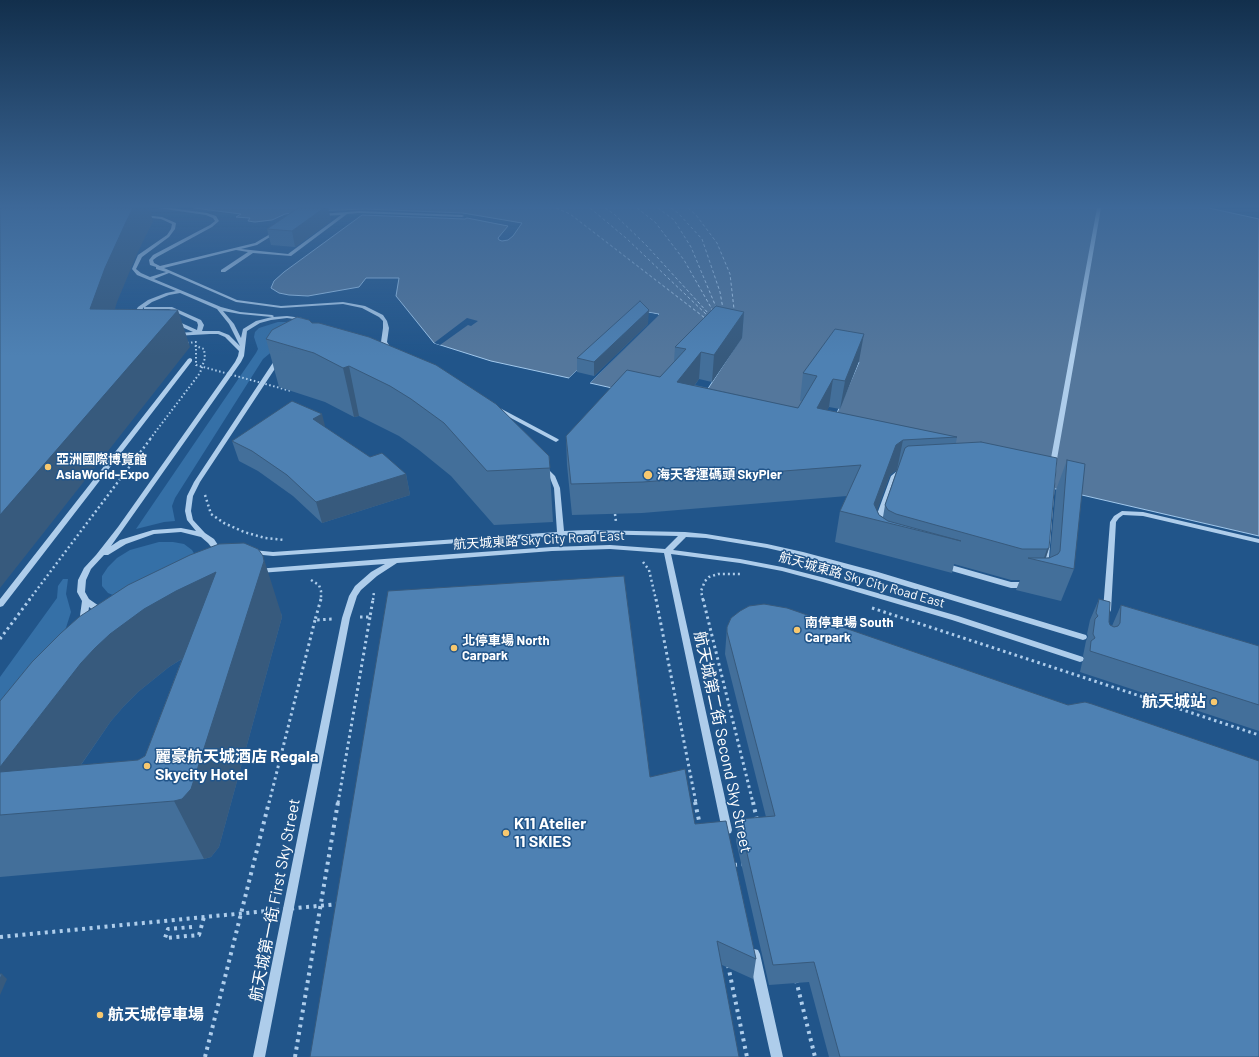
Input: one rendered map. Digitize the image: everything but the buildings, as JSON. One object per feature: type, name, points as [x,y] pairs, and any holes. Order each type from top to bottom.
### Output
[{"type":"street","points":[[139,257],[134,269],[139,274],[219,308],[240,313],[286,317],[306,321]]},
{"type":"street","points":[[154,257],[151,262],[158,268],[236,301],[288,307],[348,304],[363,307],[383,318],[386,324],[385,345],[395,353]]},
{"type":"street","points":[[158,268],[202,257]]},
{"type":"street","points":[[223,271],[243,257]]},
{"type":"street","points":[[1054,459],[1031,465],[899,472],[894,476],[874,536],[877,543],[885,549],[1011,585],[1037,585],[1043,582],[1054,459],[1090,257]]},
{"type":"street","points":[[149,279],[169,272]]},
{"type":"street","points":[[131,323],[134,316],[158,297],[180,292]]},
{"type":"street","points":[[144,307],[159,314]]},
{"type":"street","points":[[144,307],[170,308],[199,321],[201,325],[199,333]]},
{"type":"street","points":[[219,308],[231,324],[242,348]]},
{"type":"street","points":[[109,612],[96,608],[86,601],[81,592],[82,580],[88,568],[99,557],[238,362],[242,348],[243,333],[248,327],[264,320],[286,317]]},
{"type":"street","points":[[173,320],[199,333]]},
{"type":"street","points":[[173,335],[219,333],[227,336],[242,348]]},
{"type":"street","points":[[222,545],[211,541],[203,535],[190,520],[188,504],[193,489],[271,366],[286,351]]},
{"type":"street","points":[[0,604],[190,360]]},
{"type":"street","points":[[491,406],[556,440]]},
{"type":"street","points":[[537,464],[544,468],[553,477],[557,488],[561,533]]},
{"type":"street","points":[[1107,614],[1113,522],[1116,516],[1122,513],[1143,514],[1259,541]]},
{"type":"street","points":[[99,557],[123,542],[153,532],[181,530],[203,535]]},
{"type":"street","name":"航天城東路 Sky City Road East","points":[[246,551],[273,554],[605,531],[685,534],[733,540],[803,554],[876,574],[1083,637]]},
{"type":"street","points":[[667,551],[685,534]]},
{"type":"street","points":[[211,541],[216,548],[216,561]]},
{"type":"street","name":"航天城東路 Sky City Road East","points":[[247,573],[269,569],[399,559],[585,548],[629,548],[667,551],[740,561],[782,569],[825,580],[955,618],[1080,659]]},
{"type":"street","name":"航天城第二街 Second Sky Street","points":[[667,551],[730,841]]},
{"type":"street","name":"航天城第一街 First Sky Street","points":[[259,1057],[346,618],[353,596],[358,588],[374,574],[399,559]]},
{"type":"street","points":[[79,632],[84,620],[86,601]]},
{"type":"street","points":[[752,941],[777,1057]]},
{"type":"path","points":[[181,343],[196,342],[196,365],[297,392]]},
{"type":"path","points":[[0,639],[200,373],[205,358],[204,349],[191,345]]},
{"type":"path","points":[[267,392],[274,379]]},
{"type":"path","points":[[207,490],[205,496],[211,514],[224,523]]},
{"type":"path","points":[[614,514],[616,522]]},
{"type":"path","points":[[639,561],[644,562],[649,570],[702,832]]},
{"type":"path","name":"航天城第二街 Second Sky Street","points":[[746,575],[718,574],[709,577],[704,581],[701,590],[759,828]]},
{"type":"path","points":[[308,580],[313,580],[319,584],[321,591],[321,599],[315,620],[370,616]]},
{"type":"path","points":[[295,1057],[373,595],[376,586]]},
{"type":"path","name":"航天城東路 Sky City Road East","points":[[870,607],[1259,734]]},
{"type":"path","name":"航天城第一街 First Sky Street","points":[[205,1057],[315,620]]},
{"type":"path","points":[[727,866],[748,863]]},
{"type":"path","points":[[0,937],[341,904]]},
{"type":"path","points":[[192,927],[168,929],[165,938],[199,935],[204,917]]},
{"type":"path","points":[[727,956],[747,1057]]},
{"type":"path","points":[[794,973],[815,1057]]},
{"type":"shaded area","points":[[304,257],[1259,257],[1259,536],[827,436],[859,362],[784,426],[696,407],[741,338],[652,397],[590,383],[659,314],[641,311],[569,378],[491,361],[434,343],[396,296],[399,278],[366,278],[359,287],[308,296],[279,293],[271,288],[274,281]]},
{"type":"shaded area","points":[[278,322],[288,322],[275,349],[263,359],[175,498],[172,506],[175,521],[164,522],[136,529],[256,353],[258,349],[254,337],[255,332],[259,328]]},
{"type":"shaded area","points":[[159,542],[184,544],[192,550],[196,557],[118,597],[108,593],[102,586],[102,576],[117,558],[130,550]]},
{"type":"shaded area","points":[[63,579],[68,579],[66,594],[71,612],[64,634],[0,716],[0,677],[57,598],[58,586]]},
{"type":"pier","points":[[641,311],[659,315],[590,383],[588,382],[655,316],[641,313],[571,379],[569,378]]},
{"type":"pier","points":[[467,318],[478,321],[471,326],[468,325],[440,345],[434,343]]},
{"type":"ferry route","points":[[626,257],[705,318]]},
{"type":"ferry route","points":[[646,257],[707,315]]},
{"type":"ferry route","points":[[657,257],[709,314]]},
{"type":"ferry route","points":[[682,257],[713,311]]},
{"type":"ferry route","points":[[695,257],[716,307]]},
{"type":"ferry route","points":[[708,257],[720,292],[723,309]]},
{"type":"ferry route","points":[[723,257],[730,274],[734,309]]},
{"type":"place","name":"亞洲國際博覽館 AsiaWorld-Expo","points":[[48,467]]},
{"type":"place","name":"海天客運碼頭 SkyPier","points":[[648,475]]},
{"type":"place","name":"南停車場 South Carpark","points":[[797,630]]},
{"type":"place","name":"北停車場 North Carpark","points":[[454,648]]},
{"type":"place","name":"航天城站","points":[[1214,702]]},
{"type":"place","name":"麗豪航天城酒店 Regala Skycity Hotel","points":[[147,766]]},
{"type":"place","name":"K11 Atelier 11 SKIES","points":[[506,833]]},
{"type":"place","name":"航天城停車場","points":[[100,1015]]}]
